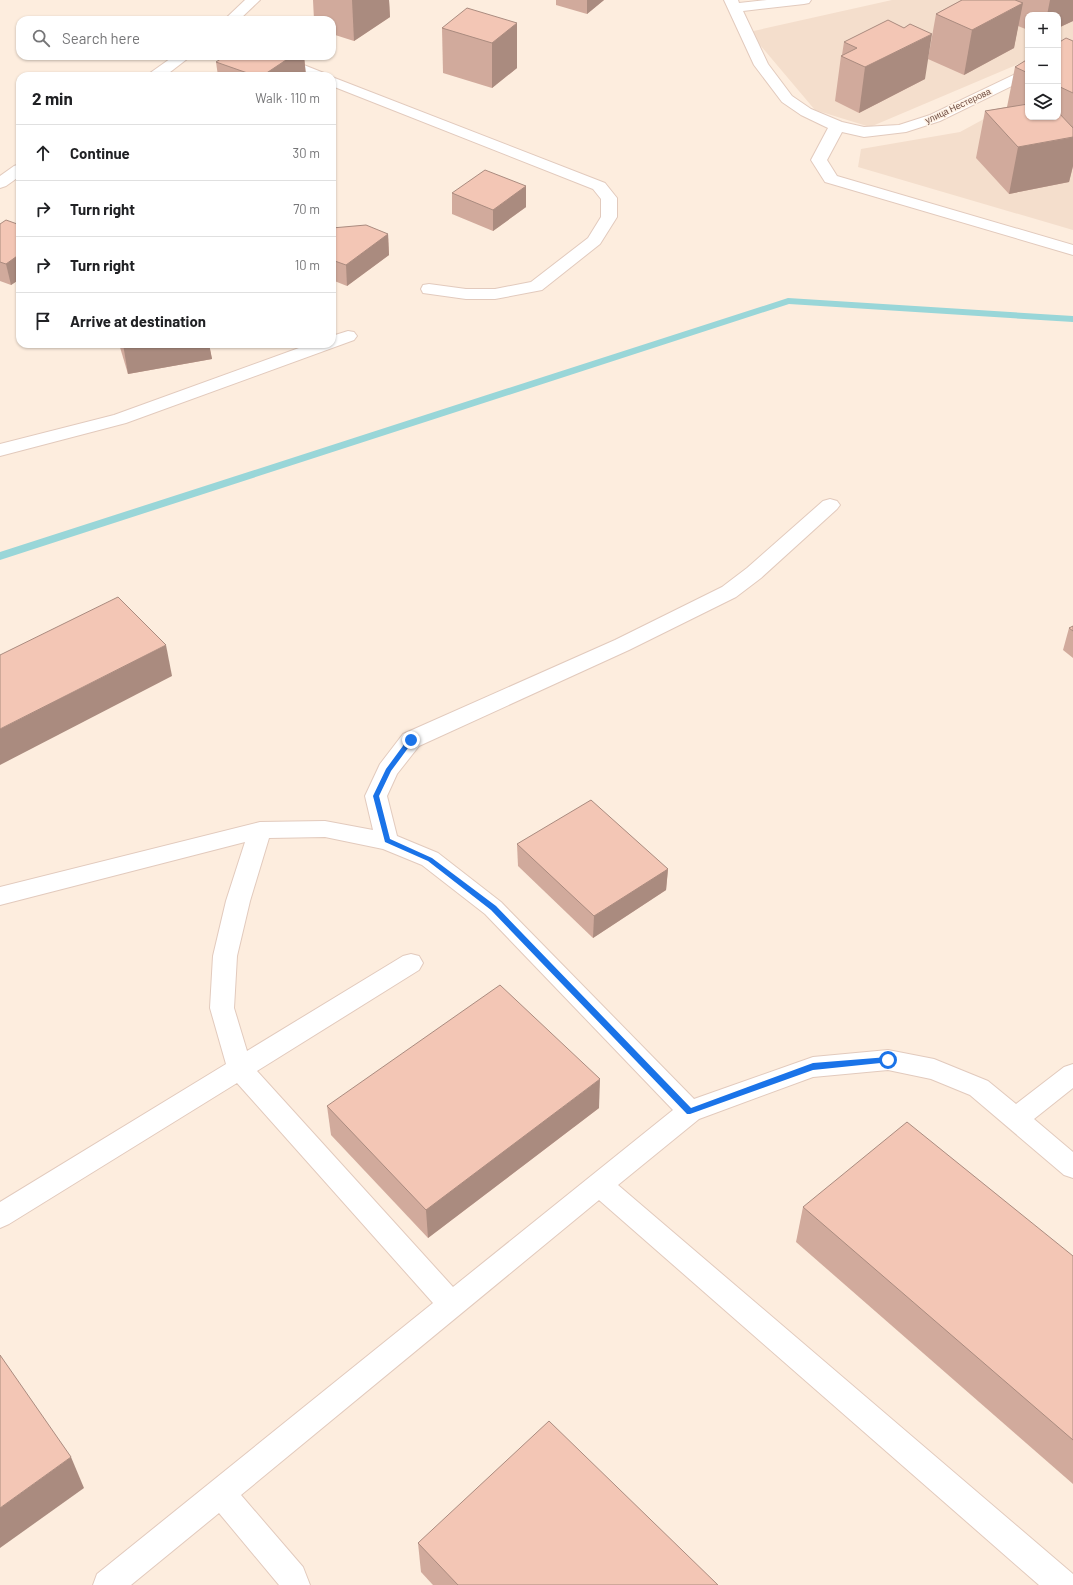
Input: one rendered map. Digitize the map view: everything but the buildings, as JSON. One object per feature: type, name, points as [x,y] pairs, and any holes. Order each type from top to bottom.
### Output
[{"type":"street","points":[[235,16],[253,0]]},
{"type":"street","points":[[733,4],[804,0]]},
{"type":"street","name":"улица Нестерова","points":[[733,4],[761,64],[787,99],[806,112],[837,126],[864,132],[901,130],[935,118],[1025,73]]},
{"type":"street","points":[[161,72],[178,60]]},
{"type":"street","points":[[278,60],[309,72]]},
{"type":"street","points":[[336,83],[599,186],[609,198],[609,217],[594,241],[536,286],[495,294],[466,294],[429,289]]},
{"type":"street","points":[[837,126],[819,160],[831,179],[1073,250]]},
{"type":"street","points":[[0,182],[16,172]]},
{"type":"street","points":[[336,340],[348,336]]},
{"type":"street","points":[[0,450],[120,418],[315,348]]},
{"type":"street","points":[[387,840],[376,796],[388,770],[411,740],[622,645],[729,592],[754,573],[830,505]]},
{"type":"street","points":[[0,896],[260,830],[325,829],[387,840],[430,859],[493,908],[690,1111]]},
{"type":"street","points":[[260,830],[238,900],[225,956],[222,1008],[240,1069],[452,1305]]},
{"type":"street","points":[[0,1216],[411,962]]},
{"type":"street","points":[[108,1585],[690,1111],[813,1066],[888,1060],[934,1069],[979,1088],[1073,1167]]},
{"type":"street","points":[[1016,1118],[1073,1074]]},
{"type":"street","points":[[600,1185],[1062,1585]]},
{"type":"street","points":[[221,1493],[292,1578],[295,1585]]},
{"type":"shaded area","points":[[892,0],[1073,0],[1073,40],[1061,46],[1061,12],[1025,12],[1025,61],[870,127],[815,110],[749,32]]},
{"type":"shaded area","points":[[1073,71],[1073,230],[858,167],[861,149],[960,132],[1025,97],[1025,120],[1061,120],[1061,108]]},
{"type":"waterway","points":[[0,556],[788,301],[1073,319]]},
{"type":"route","points":[[411,740],[388,770],[376,796],[387,840],[430,859],[493,908],[690,1111],[813,1066],[888,1060]]}]
